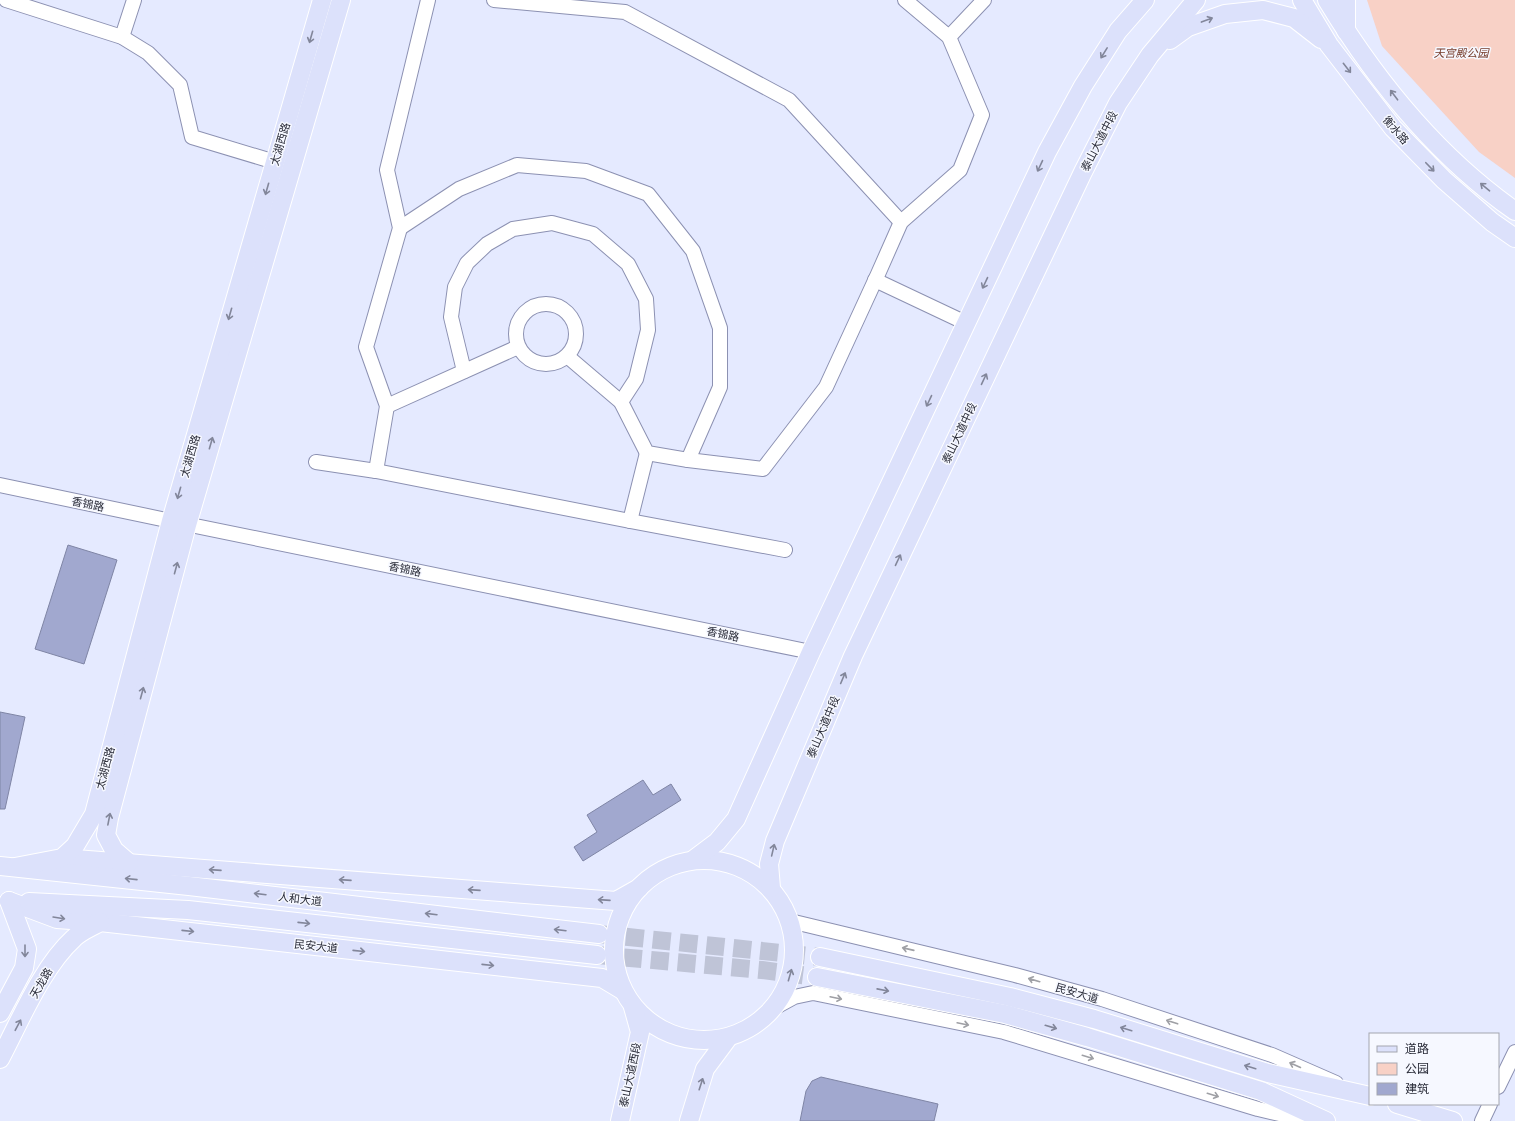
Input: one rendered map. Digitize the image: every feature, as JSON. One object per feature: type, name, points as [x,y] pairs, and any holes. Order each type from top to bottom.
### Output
[{"type":"main road","name":"太湖西路","points":[[129,863],[114,850],[106,835],[109,818],[179,523],[275,162],[322,0]]},
{"type":"main road","name":"太湖西路","points":[[62,858],[75,846],[94,814],[179,523],[341,0]]},
{"type":"main road","points":[[7,866],[62,858],[616,901],[639,888],[663,869],[692,860],[717,842],[736,819],[811,652],[1047,152],[1083,86],[1118,31],[1134,0]]},
{"type":"main road","points":[[1118,31],[1145,0]]},
{"type":"main road","name":"泰山大道中段","points":[[771,888],[769,864],[775,841],[852,656],[1083,172],[1118,103],[1150,55],[1196,0]]},
{"type":"main road","name":"衡水路","points":[[1302,0],[1329,45],[1393,128],[1444,180],[1492,222],[1515,238]]},
{"type":"main road","name":"衡水路","points":[[1327,0],[1346,32],[1409,115],[1459,166],[1515,212]]},
{"type":"main road","points":[[1346,0],[1346,32]]},
{"type":"main road","points":[[1150,55],[1188,27],[1225,14],[1263,10],[1294,18],[1329,45]]},
{"type":"main road","points":[[639,888],[622,913],[616,932],[614,951],[616,971],[622,990],[633,1006],[646,1019],[672,1035],[702,1041],[728,1038],[752,1027],[772,1009],[783,994],[791,976],[794,958],[794,939],[790,921],[782,903],[771,888],[756,876],[740,867],[723,861],[692,860]]},
{"type":"main road","name":"人和大道","points":[[7,866],[205,887],[599,934]]},
{"type":"main road","name":"人和大道","points":[[4,901],[188,910],[597,955]]},
{"type":"main road","name":"民安大道","points":[[4,901],[57,918],[602,978],[622,990]]},
{"type":"main road","name":"天龙路","points":[[0,1014],[24,968],[27,949],[4,901]]},
{"type":"main road","name":"天龙路","points":[[0,1059],[42,978],[58,954],[75,937],[100,922]]},
{"type":"main road","name":"民安大道","points":[[820,957],[1026,1001],[1094,1019],[1268,1073],[1363,1094]]},
{"type":"main road","points":[[817,977],[1005,1014],[1087,1037],[1261,1091],[1326,1121]]},
{"type":"main road","name":"泰山大道西段","points":[[620,1121],[640,1032],[633,1006]]},
{"type":"main road","points":[[689,1121],[705,1069],[728,1038]]},
{"type":"main road","points":[[1400,1105],[1454,1121]]},
{"type":"street","points":[[6,0],[122,37],[148,53],[180,85],[192,137],[275,162]]},
{"type":"street","points":[[122,37],[134,0]]},
{"type":"street","points":[[376,471],[387,406],[366,348],[400,228],[387,170],[428,0]]},
{"type":"street","points":[[494,0],[626,12],[789,100],[901,222]]},
{"type":"street","points":[[647,453],[688,460],[763,469],[826,386],[901,222],[960,170],[982,115],[949,37],[906,0]]},
{"type":"street","points":[[949,37],[984,0]]},
{"type":"street","points":[[400,228],[459,189],[517,165],[586,171],[648,194],[693,251],[720,328],[720,386],[688,460]]},
{"type":"street","points":[[464,370],[451,317],[456,287],[467,263],[487,244],[513,229],[552,223],[593,234],[628,264],[646,299],[648,330],[645,344],[636,379],[621,402]]},
{"type":"street","points":[[875,280],[966,323]]},
{"type":"street","points":[[542,304],[551,304],[560,307],[568,313],[573,320],[576,330],[574,344],[567,356],[559,362],[550,365],[540,364],[527,358],[518,347],[516,333],[519,320],[525,312],[542,304]]},
{"type":"street","points":[[387,406],[464,370],[518,347]]},
{"type":"street","points":[[567,356],[621,402],[647,453],[630,521]]},
{"type":"street","points":[[316,462],[376,471],[785,550]]},
{"type":"street","name":"香锦路","points":[[0,485],[811,652]]},
{"type":"street","name":"民安大道","points":[[790,921],[1015,975],[1102,1000],[1272,1054],[1363,1094]]},
{"type":"street","points":[[772,1009],[794,998],[813,993],[1004,1032],[1258,1109],[1310,1121]]},
{"type":"street","points":[[1499,1086],[1515,1052]]},
{"type":"street","points":[[1482,1121],[1490,1105]]},
{"type":"green space","name":"天宫殿公园","points":[[1367,0],[1515,0],[1515,178],[1479,152],[1382,46]]},
{"type":"building","points":[[68,545],[117,560],[84,664],[35,649]]},
{"type":"building","points":[[0,712],[25,717],[5,809],[0,809]]},
{"type":"building","points":[[643,780],[653,795],[671,784],[681,800],[583,861],[574,847],[597,832],[587,815]]},
{"type":"building","points":[[821,1077],[938,1104],[934,1121],[800,1121],[806,1091],[812,1081]]},
{"type":"tunnel","points":[[599,934],[820,957]]},
{"type":"tunnel","points":[[597,955],[762,970],[817,977]]}]
